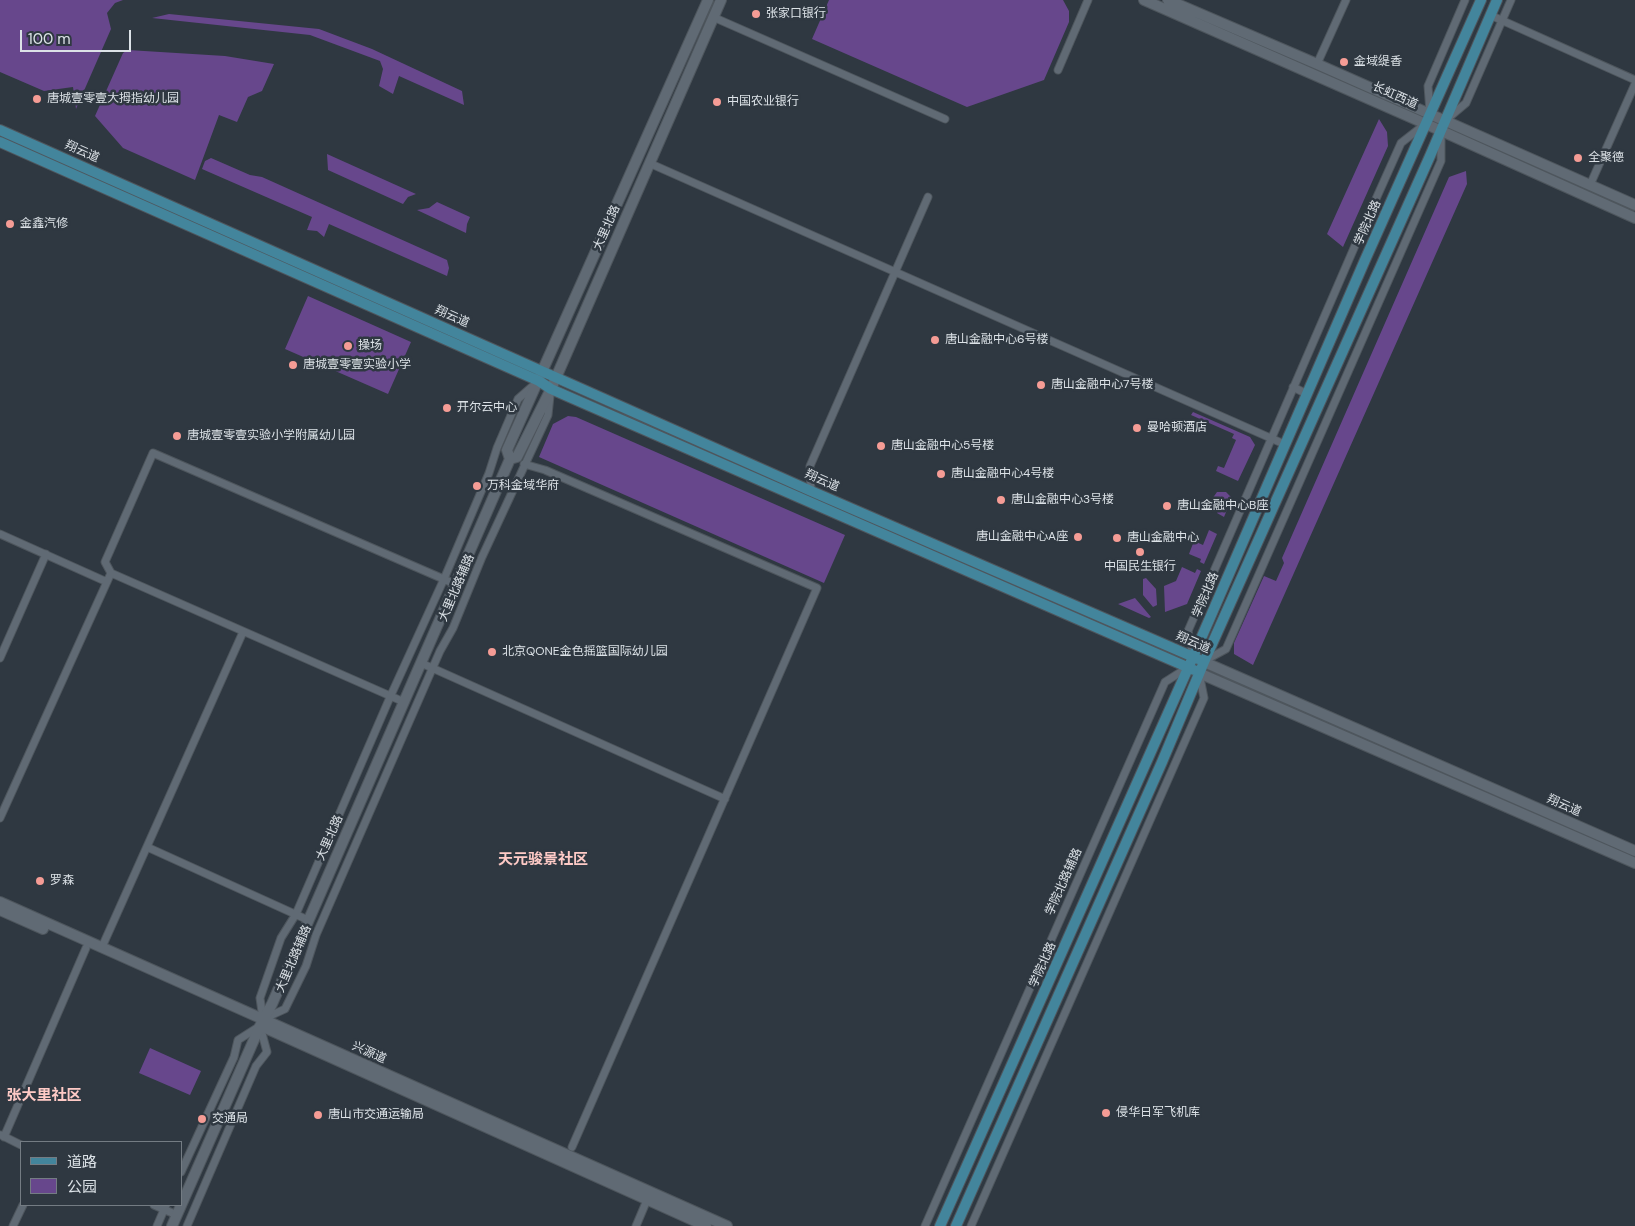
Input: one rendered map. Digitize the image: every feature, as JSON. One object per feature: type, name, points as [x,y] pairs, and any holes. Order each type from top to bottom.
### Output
[{"type":"main road","name":"大里北路","points":[[182,1204],[261,1023],[272,1004],[510,459],[507,450],[708,0]]},
{"type":"main road","name":"大里北路","points":[[510,459],[517,457],[551,389],[721,0]]},
{"type":"main road","name":"长虹西道","points":[[1144,0],[1428,119]]},
{"type":"main road","name":"长虹西道","points":[[1168,0],[1317,64],[1635,218]]},
{"type":"main road","name":"学院北路","points":[[940,1226],[1193,657],[1284,444],[1481,0]]},
{"type":"main road","name":"学院北路","points":[[956,1226],[1497,0]]},
{"type":"main road","name":"长虹西道","points":[[1443,126],[1635,205]]},
{"type":"main road","name":"翔云道","points":[[0,130],[543,370],[811,491],[1635,851]]},
{"type":"main road","name":"翔云道","points":[[0,142],[538,381],[551,389],[1635,863]]},
{"type":"main road","points":[[1307,394],[1321,399]]},
{"type":"main road","name":"兴源道","points":[[0,902],[102,947],[261,1023]]},
{"type":"main road","name":"兴源道","points":[[0,910],[261,1023],[649,1196],[727,1226]]},
{"type":"main road","points":[[1021,1045],[1034,1051]]},
{"type":"main road","name":"兴源道","points":[[649,1196],[706,1226]]},
{"type":"main road","name":"大里北路","points":[[172,1226],[181,1206]]},
{"type":"street","points":[[1058,70],[1088,0]]},
{"type":"street","points":[[1317,64],[1346,0]]},
{"type":"street","points":[[1193,657],[1188,631],[1401,143],[1428,119],[1428,86],[1466,0]]},
{"type":"street","points":[[1204,662],[1226,649],[1441,161],[1443,126],[1466,103],[1512,0]]},
{"type":"street","points":[[1490,15],[1635,80]]},
{"type":"street","points":[[713,17],[945,119]]},
{"type":"street","points":[[1590,185],[1635,84]]},
{"type":"street","points":[[650,163],[1284,444]]},
{"type":"street","points":[[811,491],[810,466],[928,196]]},
{"type":"street","points":[[1354,248],[1365,260]]},
{"type":"street","name":"大里北路辅路","points":[[188,1226],[256,1066],[267,1052],[261,1023],[260,998],[281,938],[296,914],[391,695],[444,579],[518,399],[538,381]]},
{"type":"street","points":[[1293,387],[1307,394]]},
{"type":"street","name":"大里北路辅路","points":[[182,1170],[234,1056],[238,1040],[261,1023],[285,1009],[306,966],[316,936],[433,668],[453,628],[482,557],[548,415],[551,389]]},
{"type":"street","points":[[1321,399],[1333,405]]},
{"type":"street","points":[[404,702],[111,573],[105,562],[153,452],[455,584]]},
{"type":"street","points":[[524,464],[545,470],[817,588],[572,1147]]},
{"type":"street","points":[[0,534],[107,582]]},
{"type":"street","points":[[0,658],[46,554]]},
{"type":"street","points":[[0,818],[111,573]]},
{"type":"street","points":[[102,947],[243,632]]},
{"type":"street","points":[[421,663],[725,799]]},
{"type":"street","name":"学院北路辅路","points":[[925,1226],[1165,682],[1188,667]]},
{"type":"street","points":[[971,1226],[1204,698],[1199,673]]},
{"type":"street","points":[[1162,762],[1173,767]]},
{"type":"street","points":[[147,847],[308,920]]},
{"type":"street","points":[[20,1144],[2,1136],[86,948]]},
{"type":"street","points":[[1008,1039],[1021,1045]]},
{"type":"street","points":[[1034,1051],[1046,1056]]},
{"type":"street","points":[[947,1175],[960,1182]]},
{"type":"street","points":[[973,1188],[985,1194]]},
{"type":"street","points":[[636,1226],[649,1196]]},
{"type":"street","points":[[13,1226],[23,1206]]},
{"type":"street","points":[[157,1226],[165,1207],[177,1215]]},
{"type":"green space","points":[[0,0],[123,0],[115,3],[107,13],[111,29],[76,109],[73,87],[44,91],[0,72]]},
{"type":"green space","points":[[829,0],[1063,0],[1069,11],[1069,22],[1044,80],[967,107],[812,39]]},
{"type":"green space","points":[[169,14],[319,29],[372,49],[462,91],[464,105],[399,76],[393,94],[379,86],[383,69],[380,61],[310,35],[152,18]]},
{"type":"green space","points":[[128,50],[225,56],[274,64],[262,91],[248,97],[237,122],[219,115],[195,180],[123,148],[95,116],[123,53]]},
{"type":"green space","points":[[1379,119],[1387,132],[1388,146],[1343,247],[1327,234]]},
{"type":"green space","points":[[327,154],[416,194],[408,197],[403,204],[328,170]]},
{"type":"green space","points":[[211,158],[250,175],[262,177],[447,260],[449,268],[447,276],[329,224],[324,237],[317,231],[307,230],[312,217],[202,169],[205,161]]},
{"type":"green space","points":[[1466,171],[1467,184],[1253,665],[1234,654],[1234,643],[1264,576],[1276,581],[1284,563],[1282,558],[1449,177]]},
{"type":"green space","points":[[437,202],[470,217],[466,233],[417,210],[429,208]]},
{"type":"green space","name":"操场","points":[[308,296],[411,342],[388,394],[285,349]]},
{"type":"green space","points":[[1193,412],[1250,437],[1255,445],[1238,481],[1216,471],[1218,466],[1224,468],[1236,440],[1232,438],[1234,434],[1191,415]]},
{"type":"green space","points":[[568,416],[576,417],[845,535],[824,583],[539,457],[553,424]]},
{"type":"green space","points":[[1217,492],[1226,492],[1232,498],[1224,517],[1217,513],[1221,503],[1212,499]]},
{"type":"green space","points":[[1209,530],[1217,534],[1204,564],[1200,562],[1201,559],[1189,554],[1194,541],[1203,545]]},
{"type":"green space","points":[[1182,567],[1195,573],[1197,569],[1201,571],[1187,604],[1165,612],[1164,586],[1176,581]]},
{"type":"green space","points":[[1146,578],[1156,589],[1157,605],[1153,607],[1143,595],[1143,579]]},
{"type":"green space","points":[[1135,598],[1151,617],[1149,618],[1118,604]]},
{"type":"green space","points":[[150,1048],[201,1071],[190,1095],[139,1073]]},
{"type":"place","name":"张家口银行","points":[[756,14]]},
{"type":"place","name":"金域缇香","points":[[1344,62]]},
{"type":"place","name":"唐城壹零壹大拇指幼儿园","points":[[37,99]]},
{"type":"place","name":"中国农业银行","points":[[717,102]]},
{"type":"place","name":"全聚德","points":[[1578,158]]},
{"type":"place","name":"金鑫汽修","points":[[10,224]]},
{"type":"place","name":"唐山金融中心6号楼","points":[[935,340]]},
{"type":"place","name":"操场","points":[[348,346]]},
{"type":"place","name":"唐城壹零壹实验小学","points":[[293,365]]},
{"type":"place","name":"唐山金融中心7号楼","points":[[1041,385]]},
{"type":"place","name":"开尔云中心","points":[[447,408]]},
{"type":"place","name":"曼哈顿酒店","points":[[1137,428]]},
{"type":"place","name":"唐城壹零壹实验小学附属幼儿园","points":[[177,436]]},
{"type":"place","name":"唐山金融中心5号楼","points":[[881,446]]},
{"type":"place","name":"唐山金融中心4号楼","points":[[941,474]]},
{"type":"place","name":"万科金域华府","points":[[477,486]]},
{"type":"place","name":"唐山金融中心3号楼","points":[[1001,500]]},
{"type":"place","name":"唐山金融中心B座","points":[[1167,506]]},
{"type":"place","name":"唐山金融中心A座","points":[[1078,537]]},
{"type":"place","name":"唐山金融中心","points":[[1117,538]]},
{"type":"place","name":"中国民生银行","points":[[1140,552]]},
{"type":"place","name":"北京QONE金色摇篮国际幼儿园","points":[[492,652]]},
{"type":"place","name":"罗森","points":[[40,881]]},
{"type":"place","name":"侵华日军飞机库","points":[[1106,1113]]},
{"type":"place","name":"唐山市交通运输局","points":[[318,1115]]},
{"type":"place","name":"交通局","points":[[202,1119]]},
{"type":"district","name":"天元骏景社区","points":[[543,860]]},
{"type":"district","name":"张大里社区","points":[[44,1096]]}]
